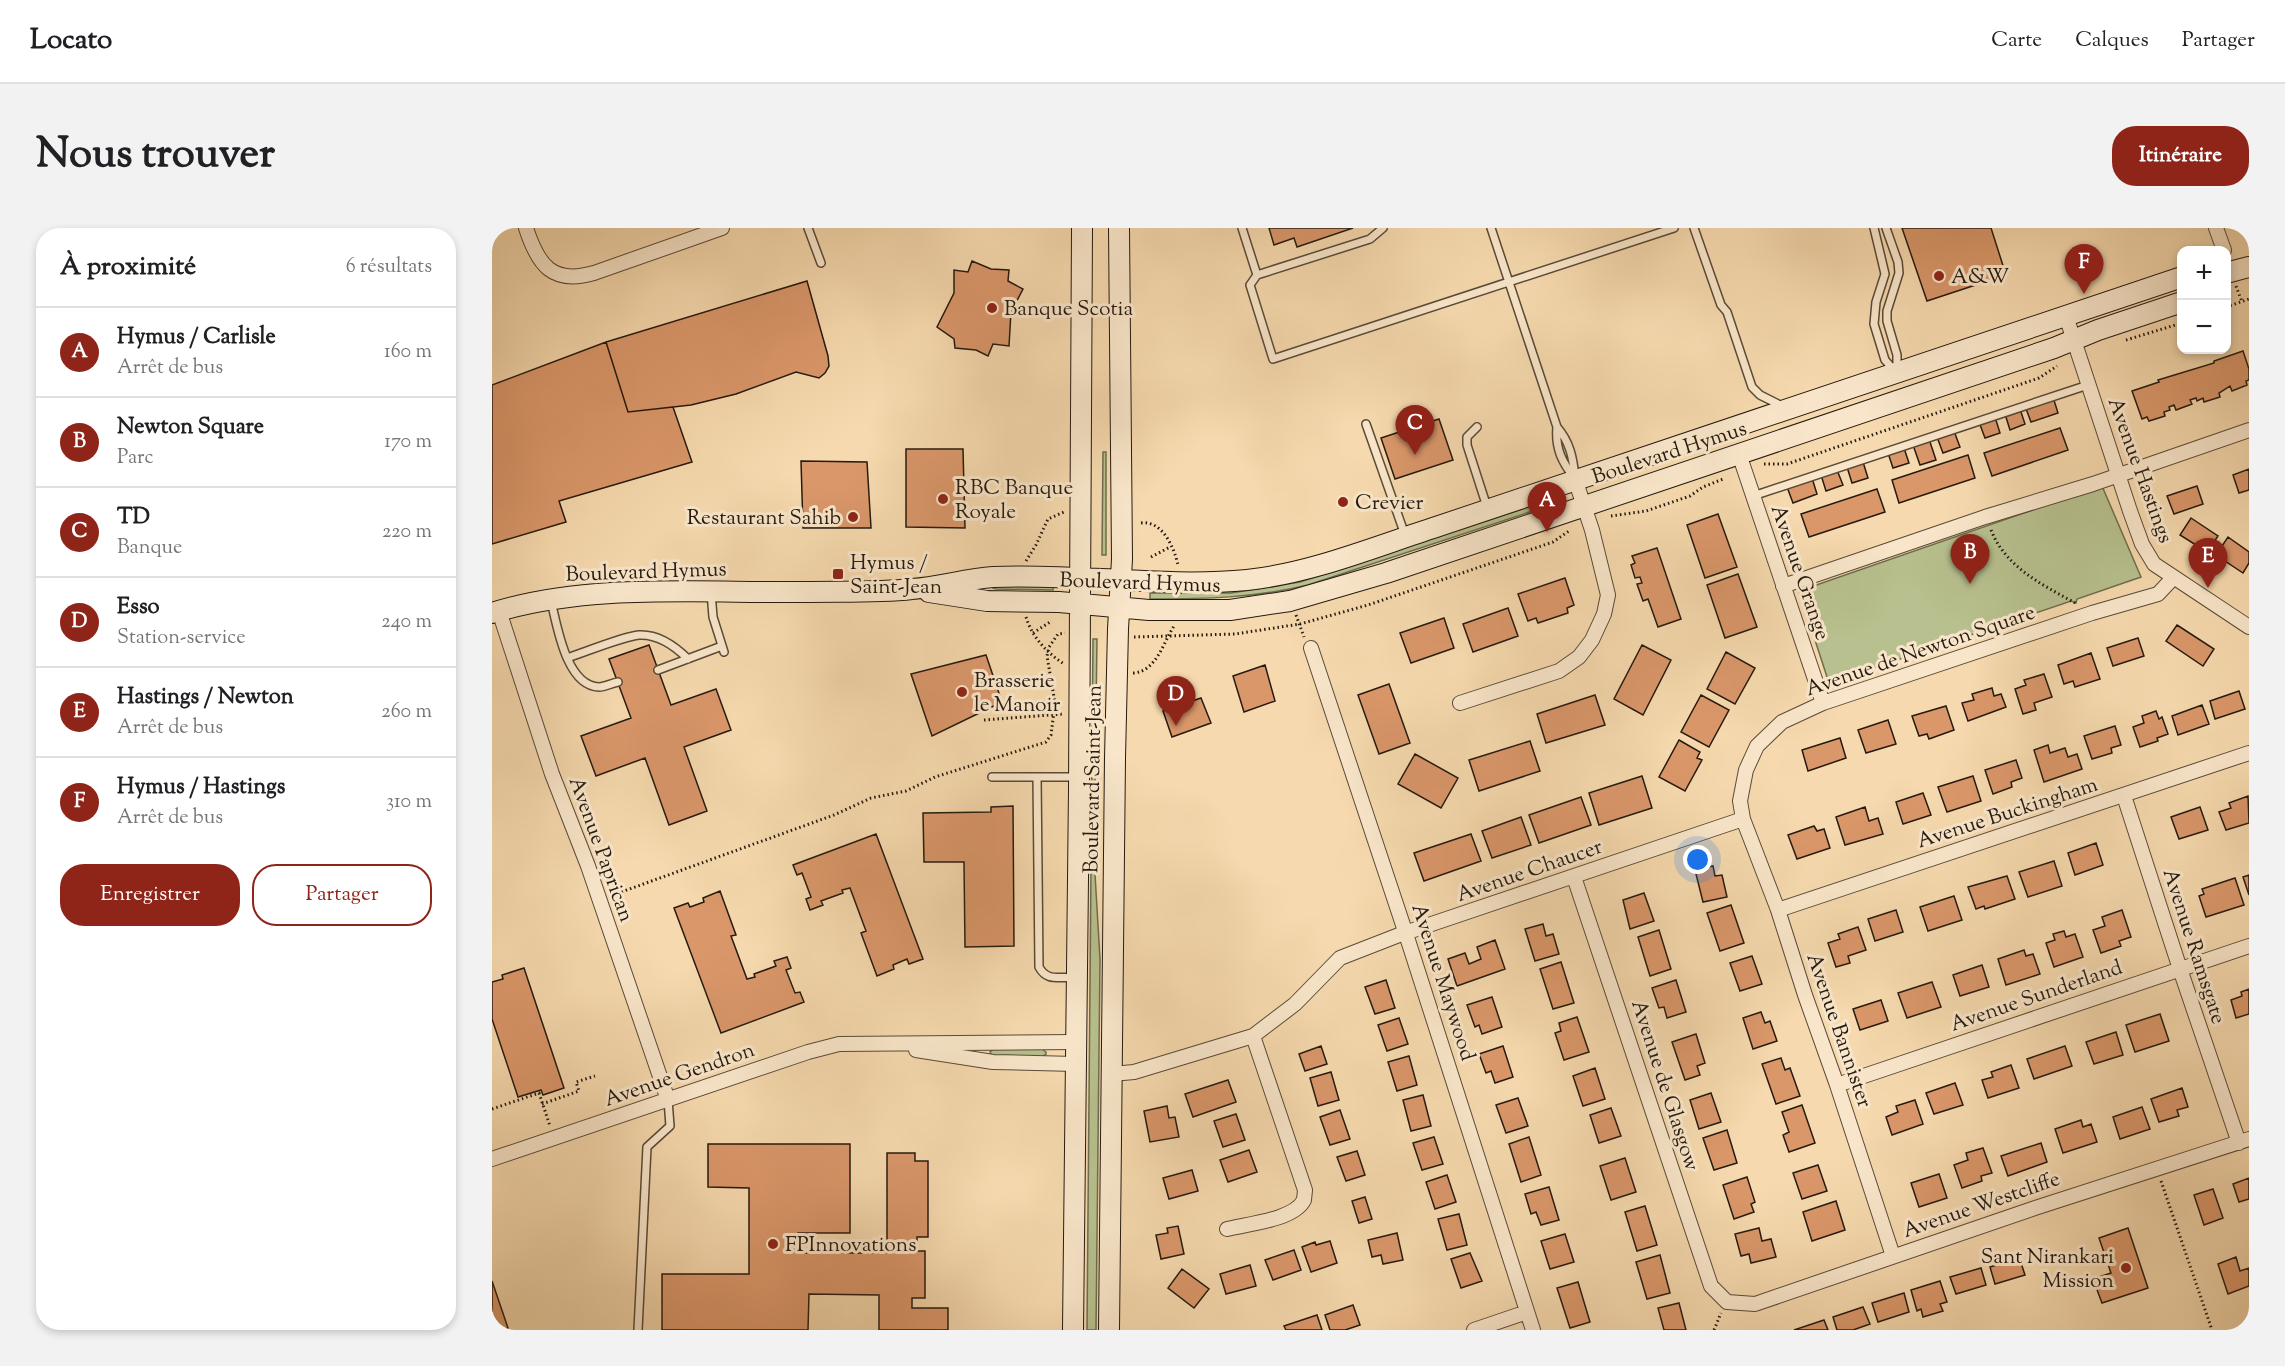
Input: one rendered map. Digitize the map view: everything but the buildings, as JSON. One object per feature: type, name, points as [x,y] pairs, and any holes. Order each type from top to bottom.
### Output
[{"type":"street","points":[[526,228],[534,251],[544,265],[560,275],[573,277],[594,273],[716,229]]},
{"type":"street","name":"Boulevard Saint-Jean","points":[[1073,1330],[1081,604],[1082,228]]},
{"type":"street","name":"Boulevard Saint-Jean","points":[[1109,1330],[1121,580],[1119,228]]},
{"type":"street","points":[[2216,228],[2223,246]]},
{"type":"street","name":"Boulevard Hymus","points":[[496,612],[551,599],[607,594],[912,590],[990,577],[1205,582],[1265,577],[1322,564],[2177,278]]},
{"type":"street","name":"Boulevard Hymus","points":[[912,590],[987,601],[1081,604],[1149,610],[1257,607],[1290,601],[1376,576],[2177,303]]},
{"type":"street","name":"Avenue Hastings","points":[[2066,316],[2142,544],[2154,564],[2249,627]]},
{"type":"street","points":[[1896,373],[1905,397]]},
{"type":"street","points":[[1784,586],[2249,430]]},
{"type":"street","name":"Avenue Grange","points":[[1739,454],[1823,703]]},
{"type":"street","points":[[1460,703],[1559,671],[1579,657],[1592,640],[1604,614],[1608,596],[1592,530],[1575,479]]},
{"type":"street","name":"Avenue de Newton Square","points":[[1743,819],[1740,801],[1746,770],[1757,746],[1782,722],[1823,703],[2092,613],[2158,594],[2174,578]]},
{"type":"street","name":"Avenue Paprican","points":[[496,612],[549,764],[588,866],[668,1100]]},
{"type":"street","name":"Avenue Maywood","points":[[1307,646],[1406,934],[1533,1330]]},
{"type":"street","name":"Avenue Buckingham","points":[[1779,910],[2249,753]]},
{"type":"street","name":"Avenue Ramsgate","points":[[2124,796],[2180,969],[2244,1141]]},
{"type":"street","name":"Avenue Chaucer","points":[[1112,1074],[1134,1072],[1254,1036],[1295,1004],[1340,958],[1743,819]]},
{"type":"street","name":"Avenue Bannister","points":[[1743,819],[1779,910],[1804,995],[1837,1085],[1893,1256]]},
{"type":"street","name":"Avenue de Glasgow","points":[[1574,877],[1711,1286],[1724,1307]]},
{"type":"street","name":"Avenue Sunderland","points":[[1837,1085],[2249,946]]},
{"type":"street","points":[[1227,1229],[1275,1218],[1293,1210],[1304,1200],[1305,1190],[1254,1036]]},
{"type":"street","name":"Avenue Gendron","points":[[492,1159],[820,1048],[839,1044],[1076,1042]]},
{"type":"street","name":"Avenue Gendron","points":[[882,1045],[982,1061],[1075,1064]]},
{"type":"street","name":"Avenue Westcliffe","points":[[1724,1307],[1755,1304],[2046,1204],[2244,1141]]},
{"type":"street","points":[[1474,1330],[1527,1312]]},
{"type":"lane","points":[[808,228],[821,263]]},
{"type":"lane","points":[[1242,228],[1257,275]]},
{"type":"lane","points":[[1383,228],[1370,239],[1257,275],[1250,285],[1273,359],[1674,228]]},
{"type":"lane","points":[[1491,228],[1557,428],[1566,438],[1573,458],[1575,479]]},
{"type":"lane","points":[[1694,228],[1721,305],[1727,312],[1752,387],[1760,395],[1787,409]]},
{"type":"lane","points":[[1874,228],[1885,274],[1876,302],[1874,324],[1885,360],[1896,373]]},
{"type":"lane","points":[[1887,228],[1898,262],[1899,273],[1887,311],[1887,321],[1897,355],[1896,373]]},
{"type":"lane","points":[[1753,496],[2088,385]]},
{"type":"lane","points":[[1366,424],[1406,536]]},
{"type":"lane","points":[[1477,427],[1467,437],[1467,445],[1488,509]]},
{"type":"lane","points":[[1557,428],[1555,442],[1562,462],[1575,479]]},
{"type":"lane","points":[[658,670],[723,649],[713,617],[711,592]]},
{"type":"lane","points":[[551,599],[563,650],[574,672],[587,683],[599,687],[618,682]]},
{"type":"lane","points":[[567,658],[640,635],[660,639],[675,647],[688,659]]},
{"type":"lane","points":[[992,777],[1079,777]]},
{"type":"lane","points":[[1037,777],[1039,967],[1051,978],[1076,978]]},
{"type":"lane","points":[[638,1330],[647,1147],[670,1126],[668,1100]]},
{"type":"path","points":[[2233,273],[2242,302]]},
{"type":"path","points":[[2231,306],[2249,299]]},
{"type":"path","points":[[2117,343],[2177,324]]},
{"type":"path","name":"Boulevard Hymus","points":[[1761,464],[1787,464],[1980,399],[2039,378],[2058,363]]},
{"type":"path","name":"Boulevard Hymus","points":[[1606,516],[1646,511],[1690,496],[1727,476]]},
{"type":"path","points":[[1023,565],[1036,545],[1048,519],[1066,512]]},
{"type":"path","points":[[1985,517],[1994,538],[2013,564],[2037,583],[2092,613]]},
{"type":"path","points":[[1140,523],[1151,523],[1158,527],[1171,547],[1178,567]]},
{"type":"path","points":[[1151,557],[1171,547]]},
{"type":"path","points":[[1296,614],[1307,646]]},
{"type":"path","points":[[1026,617],[1033,633],[1048,651],[1066,665]]},
{"type":"path","points":[[1033,633],[1050,622]]},
{"type":"path","points":[[1133,674],[1151,667],[1174,625]]},
{"type":"path","points":[[610,896],[826,818],[868,800],[906,791],[935,777],[1046,742],[1051,735],[1055,703],[1047,668],[1048,651],[1054,640],[1062,633]]},
{"type":"path","points":[[984,720],[1066,714]]},
{"type":"path","points":[[542,1104],[579,1091],[576,1082],[595,1076]]},
{"type":"path","points":[[492,1109],[540,1093],[550,1127]]},
{"type":"path","points":[[2161,1180],[2212,1330]]},
{"type":"path","points":[[1714,1330],[1724,1307]]},
{"type":"green space","points":[[1103,452],[1106,452],[1106,555],[1102,555]]},
{"type":"green space","points":[[2102,486],[2141,577],[2077,599],[2076,603],[2071,601],[1829,683],[1799,591]]},
{"type":"green space","points":[[1556,498],[1557,503],[1308,585],[1249,595],[1150,599],[1150,593],[1231,593],[1300,582]]},
{"type":"green space","points":[[1053,585],[1053,590],[993,588],[994,586]]},
{"type":"green space","points":[[1093,639],[1097,639],[1094,857],[1100,959],[1096,1330],[1087,1330]]},
{"type":"green space","points":[[993,1049],[1042,1049],[1046,1054],[1042,1057],[992,1056],[990,1052]]},
{"type":"place","name":"A&W","points":[[1939,276]]},
{"type":"place","name":"Hymus / Hastings","points":[[2084,294]]},
{"type":"place","name":"Banque Scotia","points":[[992,308]]},
{"type":"place","name":"TD","points":[[1415,455]]},
{"type":"place","name":"RBC Banque Royale","points":[[943,499]]},
{"type":"place","name":"Crevier","points":[[1343,502]]},
{"type":"place","name":"Restaurant Sahib","points":[[853,517]]},
{"type":"place","name":"Hymus / Carlisle","points":[[1547,532]]},
{"type":"place","name":"Hymus / Saint-Jean","points":[[838,574]]},
{"type":"place","name":"Newton Square","points":[[1970,584]]},
{"type":"place","name":"Hastings / Newton","points":[[2208,588]]},
{"type":"place","name":"Brasserie le Manoir","points":[[962,692]]},
{"type":"place","name":"Esso","points":[[1176,726]]},
{"type":"place","name":"FPInnovations","points":[[773,1244]]},
{"type":"place","name":"Sant Nirankari Mission","points":[[2126,1268]]}]
